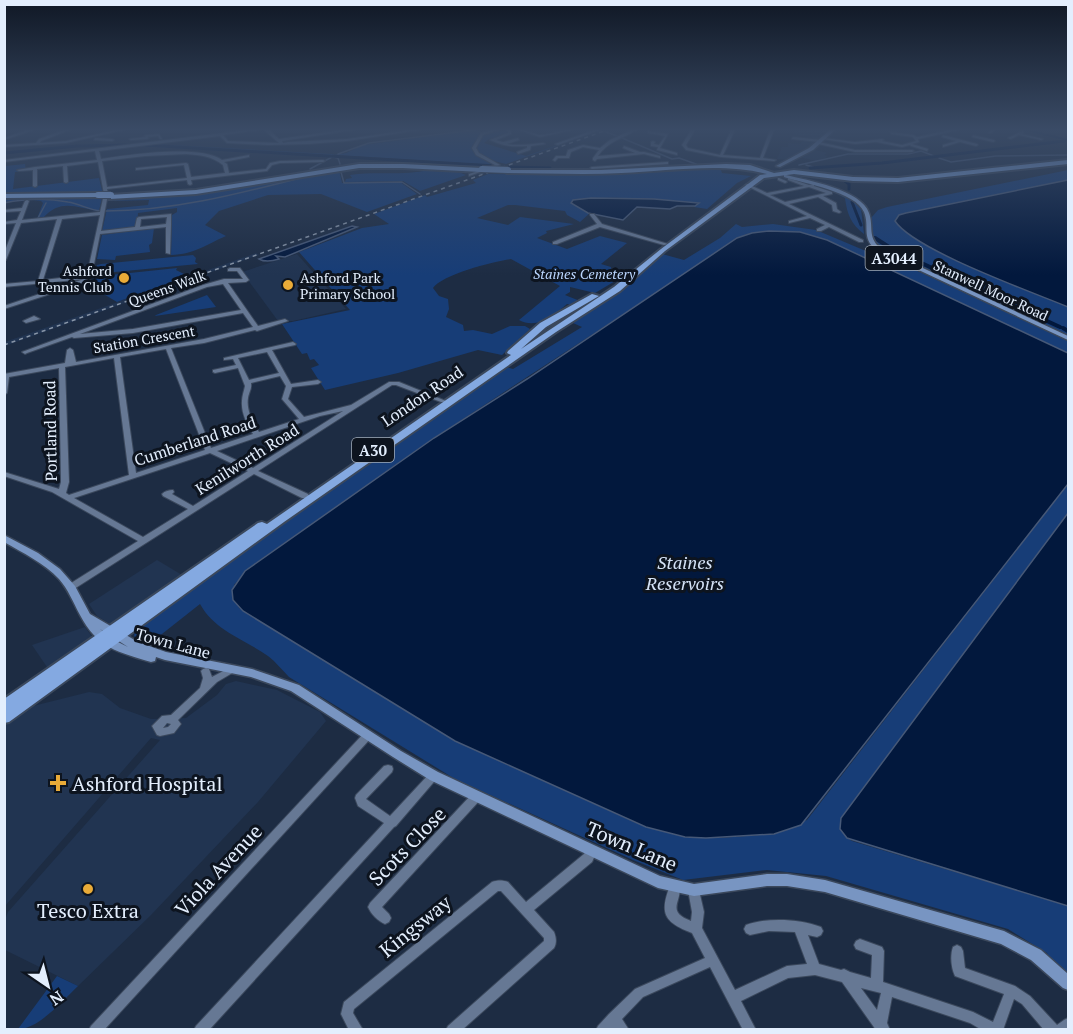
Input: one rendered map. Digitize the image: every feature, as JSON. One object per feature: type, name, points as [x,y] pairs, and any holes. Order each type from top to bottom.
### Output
[{"type":"highway","points":[[4,197],[196,192],[282,178]]},
{"type":"highway","name":"London Road","points":[[111,637],[235,543],[504,359],[536,330],[570,315],[622,280],[750,178]]},
{"type":"highway","name":"A30","points":[[4,706],[111,637],[570,315],[625,283],[663,250],[747,185],[759,178]]},
{"type":"highway","name":"A30","points":[[4,718],[111,637]]},
{"type":"main road","name":"Stanwell Moor Road","points":[[799,178],[811,185],[844,194],[860,203],[866,212],[868,237],[878,249],[1068,338]]},
{"type":"main road","points":[[4,538],[49,565],[71,587],[89,623],[111,637]]},
{"type":"main road","name":"Town Lane","points":[[111,637],[162,661],[206,671],[268,678],[295,688],[434,776],[658,882],[694,890],[767,880],[787,880],[825,886],[1004,938],[1042,959],[1068,983]]},
{"type":"main road","name":"Town Lane","points":[[111,637],[165,656],[227,673]]},
{"type":"street","points":[[34,178],[34,186]]},
{"type":"street","points":[[4,308],[82,282],[89,277],[103,212],[105,188],[103,178]]},
{"type":"street","points":[[105,188],[187,178]]},
{"type":"street","points":[[189,178],[190,184]]},
{"type":"street","points":[[786,203],[831,193],[799,178]]},
{"type":"street","points":[[747,185],[812,216],[825,228],[861,241]]},
{"type":"street","points":[[768,194],[811,185]]},
{"type":"street","points":[[819,196],[834,204],[839,212]]},
{"type":"street","points":[[4,260],[27,201]]},
{"type":"street","points":[[4,211],[24,209]]},
{"type":"street","points":[[4,223],[103,212]]},
{"type":"street","points":[[40,282],[65,215]]},
{"type":"street","points":[[137,229],[139,218],[169,215],[168,253]]},
{"type":"street","points":[[592,215],[600,225],[666,244]]},
{"type":"street","points":[[794,220],[812,216]]},
{"type":"street","points":[[98,233],[170,225]]},
{"type":"street","points":[[555,243],[600,225]]},
{"type":"street","name":"Queens Walk","points":[[71,336],[224,281],[246,280],[238,269],[231,270]]},
{"type":"street","points":[[4,286],[89,277]]},
{"type":"street","points":[[224,281],[257,329]]},
{"type":"street","points":[[20,303],[30,313]]},
{"type":"street","points":[[25,352],[71,336],[104,334],[245,312]]},
{"type":"street","name":"Station Crescent","points":[[5,376],[168,347],[285,321]]},
{"type":"street","points":[[97,326],[104,334]]},
{"type":"street","name":"Portland Road","points":[[65,495],[68,356],[71,336]]},
{"type":"street","points":[[226,359],[293,344]]},
{"type":"street","points":[[168,347],[206,448],[305,496]]},
{"type":"street","points":[[269,350],[289,386],[285,399],[303,420]]},
{"type":"street","points":[[117,356],[133,476]]},
{"type":"street","points":[[235,357],[247,382],[249,390],[245,399],[248,416],[257,435]]},
{"type":"street","points":[[215,371],[239,366]]},
{"type":"street","points":[[247,382],[282,374]]},
{"type":"street","points":[[4,393],[5,376]]},
{"type":"street","points":[[289,386],[318,382]]},
{"type":"street","name":"Kenilworth Road","points":[[71,587],[394,383],[443,401]]},
{"type":"street","name":"Cumberland Road","points":[[65,495],[133,476],[330,411],[353,407]]},
{"type":"street","points":[[330,411],[339,417]]},
{"type":"street","points":[[4,474],[45,486],[65,495],[144,541]]},
{"type":"street","points":[[170,492],[166,494],[193,509]]},
{"type":"street","points":[[167,506],[176,500]]},
{"type":"street","points":[[201,694],[208,678],[206,671]]},
{"type":"street","points":[[173,719],[227,673]]},
{"type":"street","name":"Viola Avenue","points":[[95,1029],[368,735]]},
{"type":"street","points":[[388,769],[360,798],[362,803],[392,823]]},
{"type":"street","points":[[201,1029],[434,776]]},
{"type":"street","name":"Scots Close","points":[[385,918],[374,907],[476,797]]},
{"type":"street","points":[[527,909],[588,858],[592,851]]},
{"type":"street","name":"Kingsway","points":[[357,1029],[346,1014],[348,1006],[496,886],[504,886],[550,936],[550,944],[452,1029]]},
{"type":"street","points":[[675,887],[670,906],[672,916],[680,923],[696,929]]},
{"type":"street","points":[[694,890],[698,912],[696,929],[750,1029]]},
{"type":"street","points":[[750,929],[769,925],[817,931]]},
{"type":"street","points":[[799,927],[815,969]]},
{"type":"street","points":[[860,945],[878,951],[892,988],[882,1027]]},
{"type":"street","points":[[957,951],[959,972],[1011,990],[1026,1000],[1053,1029]]},
{"type":"street","points":[[602,1029],[639,993],[713,960]]},
{"type":"street","points":[[734,998],[787,972],[815,969],[892,988],[973,1017],[996,1029],[1011,990]]},
{"type":"street","points":[[844,975],[882,1027]]},
{"type":"street","points":[[613,1018],[623,1029]]},
{"type":"street","points":[[1061,1029],[1068,1024]]},
{"type":"shaded area","points":[[256,253],[259,255],[5,346],[5,342]]},
{"type":"shaded area","name":"Ashford Park Primary School","points":[[297,254],[346,309],[293,321],[278,321],[242,272]]},
{"type":"shaded area","points":[[157,560],[182,575],[114,624],[97,616],[89,604]]},
{"type":"shaded area","points":[[85,627],[93,638],[49,670],[32,645]]},
{"type":"shaded area","points":[[236,681],[277,690],[320,712],[326,721],[258,802],[151,915],[78,986],[5,950],[4,922],[8,912],[160,740],[151,738],[5,906],[5,724],[29,707],[89,692],[102,694],[120,708],[151,719],[186,718],[217,695],[226,684]]},
{"type":"green space","points":[[5,178],[14,178],[13,189],[99,178],[103,194],[5,194]]},
{"type":"green space","points":[[290,178],[341,178],[342,183],[400,182],[417,194],[367,212],[321,194],[268,195],[219,211],[205,225],[226,236],[200,249],[171,255],[172,215],[177,212],[177,208],[138,213],[137,228],[102,231],[107,209],[148,205],[149,200],[109,201],[110,198],[202,193]]},
{"type":"green space","points":[[457,178],[420,191],[403,181],[345,182],[346,179]]},
{"type":"green space","name":"Staines Cemetery","points":[[746,178],[737,183],[707,209],[694,207],[698,203],[604,198],[573,200],[590,213],[580,222],[567,215],[565,211],[515,205],[508,205],[477,218],[508,225],[520,217],[574,224],[546,231],[547,233],[537,238],[567,249],[600,236],[627,243],[601,264],[625,274],[595,293],[570,287],[570,292],[565,295],[580,301],[571,305],[567,304],[545,320],[526,323],[519,320],[560,286],[511,259],[469,269],[446,278],[433,288],[439,296],[448,299],[449,309],[446,317],[463,325],[464,331],[473,330],[492,334],[510,326],[525,326],[530,329],[502,355],[478,350],[398,373],[325,390],[311,368],[319,365],[314,359],[310,360],[307,353],[302,354],[282,324],[350,310],[299,252],[362,228],[389,224],[374,214],[425,195],[427,197],[476,183],[473,180]]},
{"type":"green space","points":[[1028,178],[1068,178],[1006,193],[1022,200],[1003,193],[906,213],[895,219],[904,230],[946,255],[1068,307],[1068,335],[876,245],[872,240],[871,218],[878,210]]},
{"type":"green space","points":[[835,193],[852,200],[861,209],[864,234],[850,218],[845,198]]},
{"type":"green space","points":[[4,198],[102,198],[99,211],[63,206],[37,219],[43,203],[41,201],[26,199],[5,202]]},
{"type":"green space","points":[[736,224],[742,227],[773,224],[816,230],[892,262],[896,261],[1068,341],[1068,353],[818,237],[785,231],[746,234],[434,438],[250,567],[234,585],[239,608],[455,741],[636,823],[685,837],[720,838],[774,834],[807,820],[1068,484],[1068,513],[841,818],[847,838],[852,841],[1068,906],[1068,975],[1049,958],[1047,953],[1008,929],[826,876],[767,870],[683,880],[633,860],[455,779],[289,677],[268,656],[222,628],[200,604],[148,645],[134,636],[135,632],[155,615],[468,393],[506,367],[513,369],[582,327],[573,323],[621,291],[662,254],[684,260],[720,238]]},
{"type":"green space","points":[[154,228],[152,243],[149,245],[150,252],[116,256],[115,260],[97,259],[102,235]]},
{"type":"green space","points":[[193,255],[198,264],[94,274],[97,265],[101,264]]},
{"type":"green space","points":[[177,268],[176,270],[188,276],[117,302],[85,283],[92,277]]},
{"type":"green space","points":[[207,295],[216,307],[155,316],[156,315]]},
{"type":"green space","points":[[57,976],[78,986],[34,1025],[18,1029]]},
{"type":"water","points":[[1068,180],[1068,307],[949,257],[925,245],[895,221],[899,215],[906,213]]},
{"type":"water","points":[[654,199],[699,203],[695,206],[677,206],[670,209],[637,207],[623,220],[588,213],[571,203],[573,200]]},
{"type":"water","points":[[352,226],[357,227],[285,257],[276,256],[279,259],[269,261],[259,259]]},
{"type":"water","name":"Staines Reservoirs","points":[[769,231],[800,232],[827,240],[1068,353],[1068,484],[801,825],[774,834],[706,838],[685,837],[646,827],[455,741],[243,611],[233,600],[232,590],[245,571],[434,438],[527,379],[737,238]]},
{"type":"water","points":[[1068,513],[1068,906],[847,838],[840,829],[841,818]]},
{"type":"waterway","points":[[106,211],[184,204],[299,178]]},
{"type":"waterway","points":[[343,178],[344,183],[402,182],[420,194]]},
{"type":"waterway","points":[[845,181],[849,184],[849,189]]},
{"type":"waterway","points":[[4,203],[52,200],[101,211]]},
{"type":"waterway","points":[[852,202],[861,225]]},
{"type":"waterway","points":[[38,218],[46,203]]},
{"type":"waterway","points":[[875,238],[889,247]]},
{"type":"waterway","points":[[891,249],[1060,327]]},
{"type":"waterway","points":[[1063,328],[1068,331]]},
{"type":"railway","points":[[4,345],[472,178]]},
{"type":"place","name":"Ashford Tennis Club","points":[[124,278]]},
{"type":"place","name":"Ashford Park Primary School","points":[[288,285]]},
{"type":"place","name":"Ashford Hospital","points":[[58,783]]},
{"type":"place","name":"Tesco Extra","points":[[88,889]]}]
